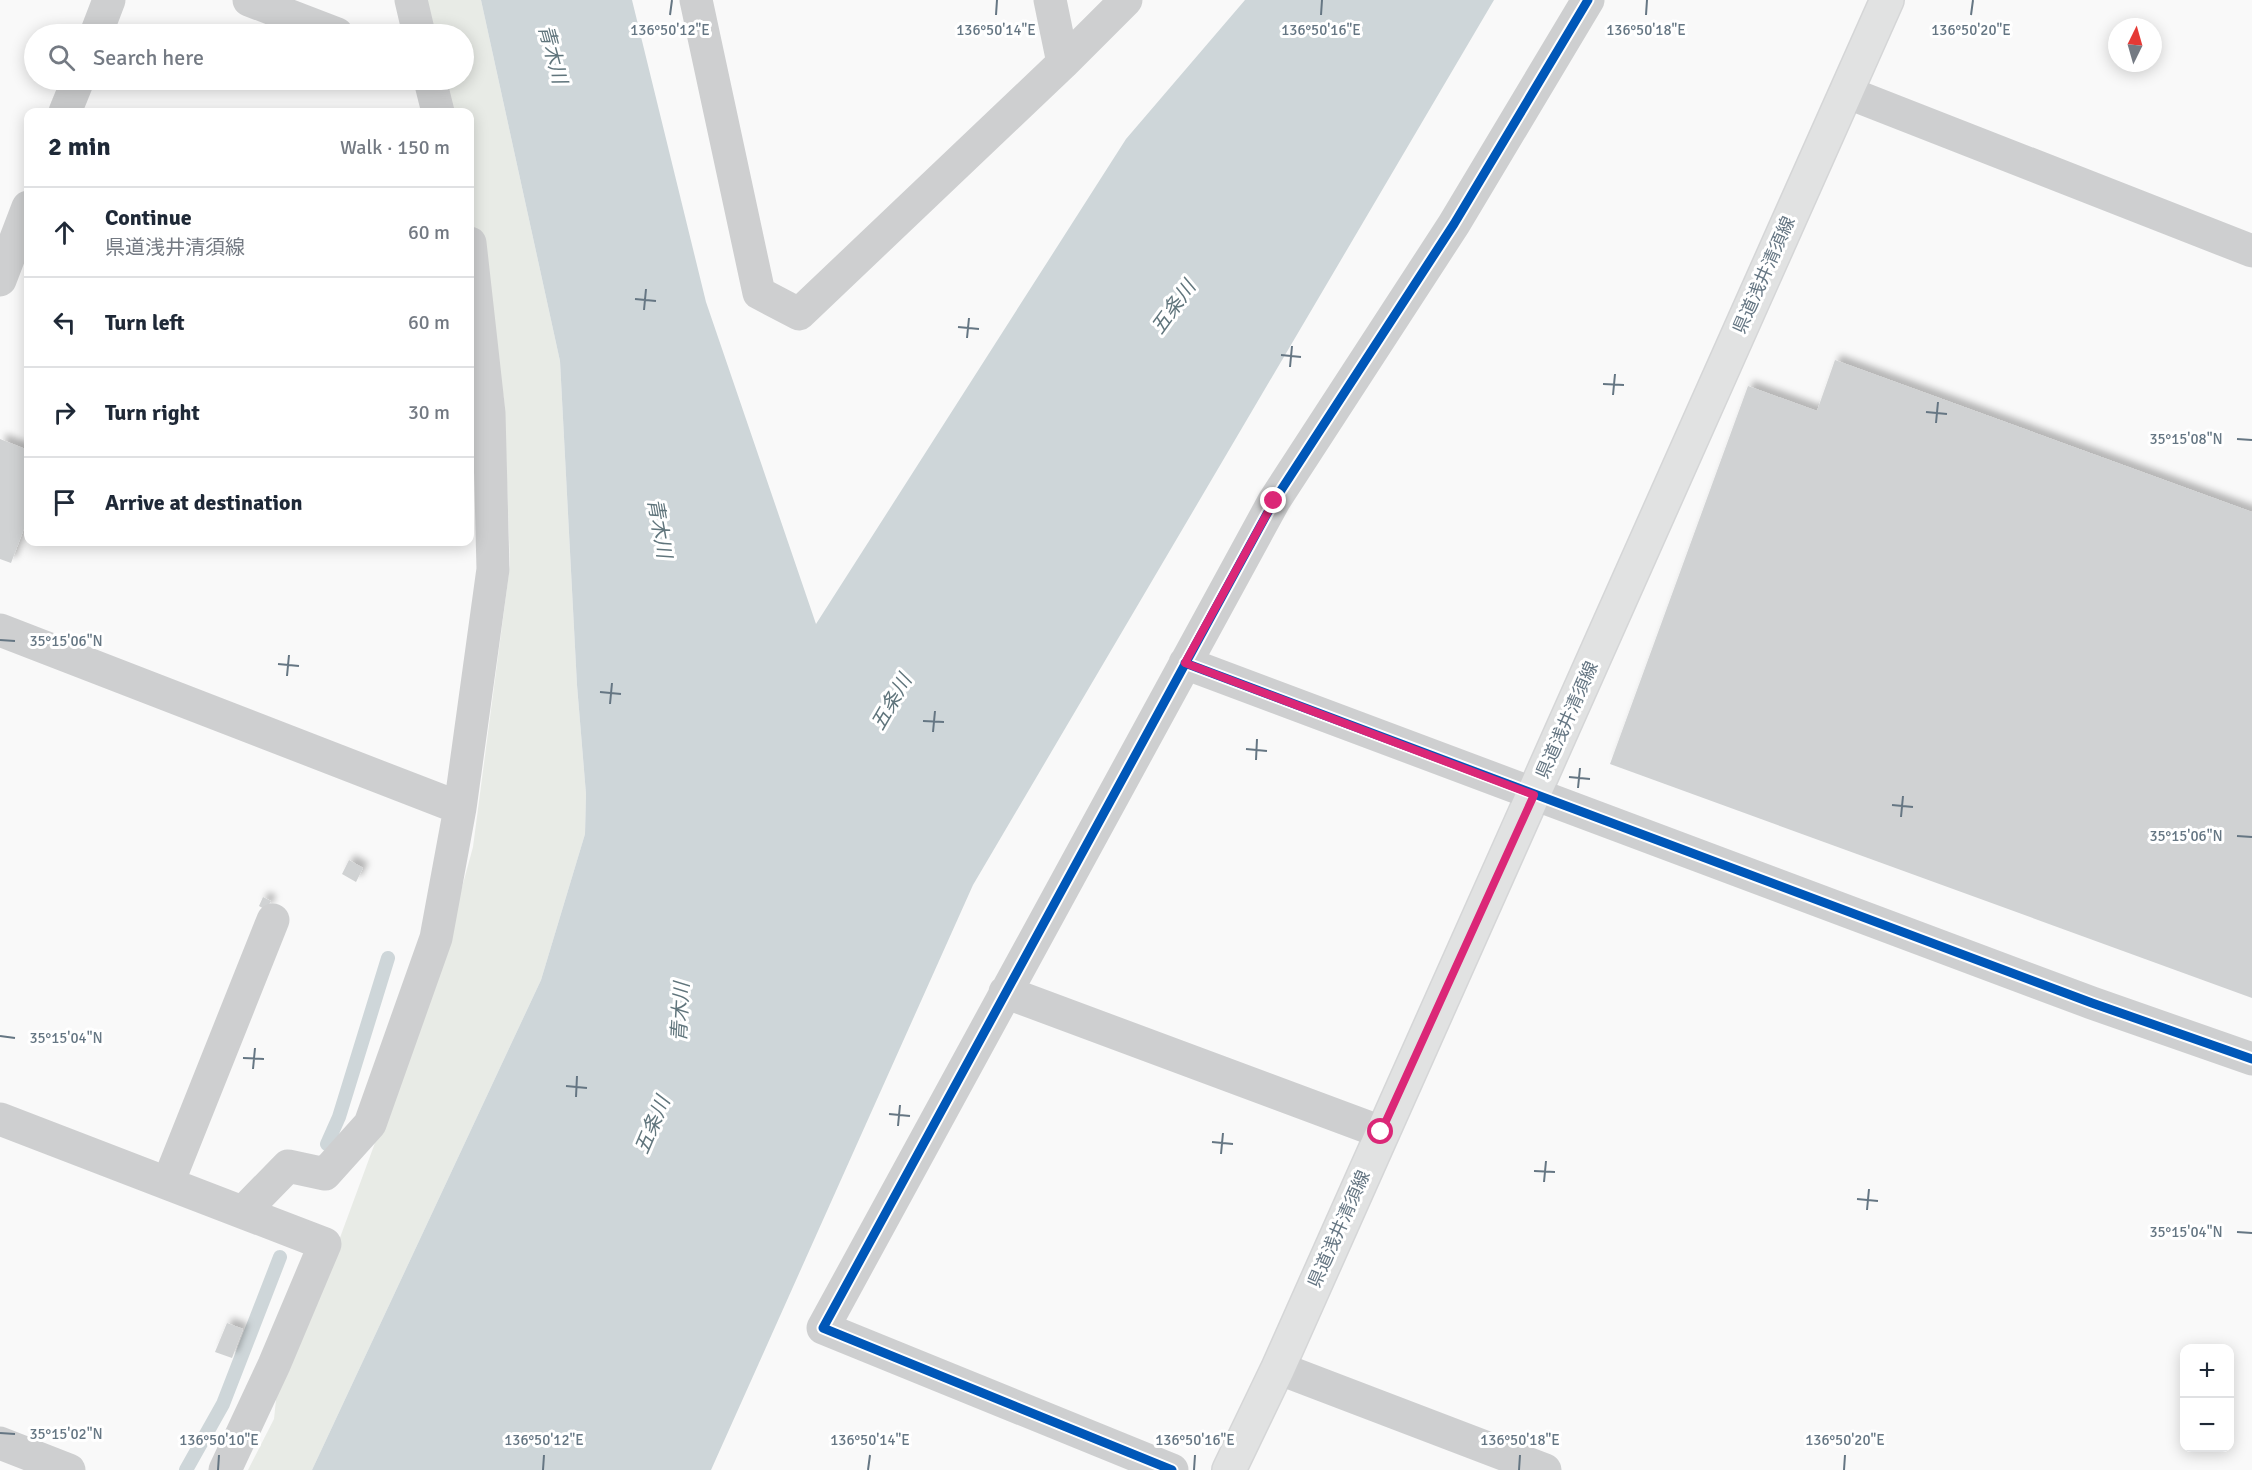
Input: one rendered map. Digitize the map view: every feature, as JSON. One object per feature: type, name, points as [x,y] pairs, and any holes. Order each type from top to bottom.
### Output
[{"type":"main road","name":"県道浅井清須線","points":[[1229,1470],[1278,1368],[1381,1132],[1534,795],[1887,0]]},
{"type":"street","points":[[100,24],[109,0]]},
{"type":"street","points":[[249,0],[311,24]]},
{"type":"street","points":[[411,0],[417,24]]},
{"type":"street","points":[[696,0],[759,293],[800,314],[1126,0]]},
{"type":"street","points":[[1050,0],[1063,63]]},
{"type":"street","points":[[1172,1470],[823,1328],[1274,501],[1454,224],[1588,0]]},
{"type":"street","points":[[67,108],[74,90]]},
{"type":"street","points":[[432,90],[437,108]]},
{"type":"street","points":[[1846,92],[2252,251]]},
{"type":"street","points":[[0,280],[19,226]]},
{"type":"street","points":[[243,1212],[288,1166],[325,1174],[370,1124],[436,938],[460,808],[493,568],[479,409],[474,317]]},
{"type":"street","points":[[0,630],[460,808]]},
{"type":"street","points":[[1185,663],[2092,1003],[2252,1059]]},
{"type":"street","points":[[168,1183],[273,920]]},
{"type":"street","points":[[1005,992],[1381,1132]]},
{"type":"street","points":[[0,1119],[325,1244],[274,1365],[225,1470]]},
{"type":"street","points":[[1278,1368],[1545,1470]]},
{"type":"street","points":[[0,1443],[69,1470]]},
{"type":"shaded area","points":[[422,0],[481,0],[560,361],[577,685],[586,794],[585,834],[541,980],[312,1470],[248,1470],[274,1419],[277,1390],[331,1262],[441,964],[473,847],[510,565],[504,399],[474,246],[474,108],[446,108],[442,90],[474,90],[474,24],[428,24]]},
{"type":"water","points":[[481,0],[632,0],[706,302],[816,624],[1126,139],[1245,0],[1494,0],[973,885],[711,1470],[312,1470],[541,980],[585,834],[586,794],[577,685],[560,361]]},
{"type":"building","points":[[1835,360],[2252,512],[2252,998],[1610,764],[1748,386],[1817,411]]},
{"type":"building","points":[[0,439],[24,448],[24,529],[11,563],[0,559]]},
{"type":"building","points":[[349,860],[363,868],[356,882],[342,874]]},
{"type":"building","points":[[263,897],[271,901],[266,910],[259,906]]},
{"type":"building","points":[[227,1323],[243,1329],[232,1358],[215,1352]]},
{"type":"waterway","points":[[327,1144],[339,1117],[388,958]]},
{"type":"waterway","points":[[186,1470],[223,1404],[280,1257]]},
{"type":"cycle path","points":[[1172,1470],[823,1328],[1274,501],[1454,224],[1588,0]]},
{"type":"cycle path","points":[[1185,663],[2092,1003],[2252,1059]]},
{"type":"route","points":[[1274,501],[1185,663],[1534,795],[1381,1132]]},
{"type":"water label","name":"青木川","points":[[553,54]]},
{"type":"water label","name":"五条川","points":[[1173,307]]},
{"type":"water label","name":"青木川","points":[[660,528]]},
{"type":"water label","name":"五条川","points":[[891,702]]},
{"type":"water label","name":"青木川","points":[[680,1012]]},
{"type":"water label","name":"五条川","points":[[652,1125]]}]
